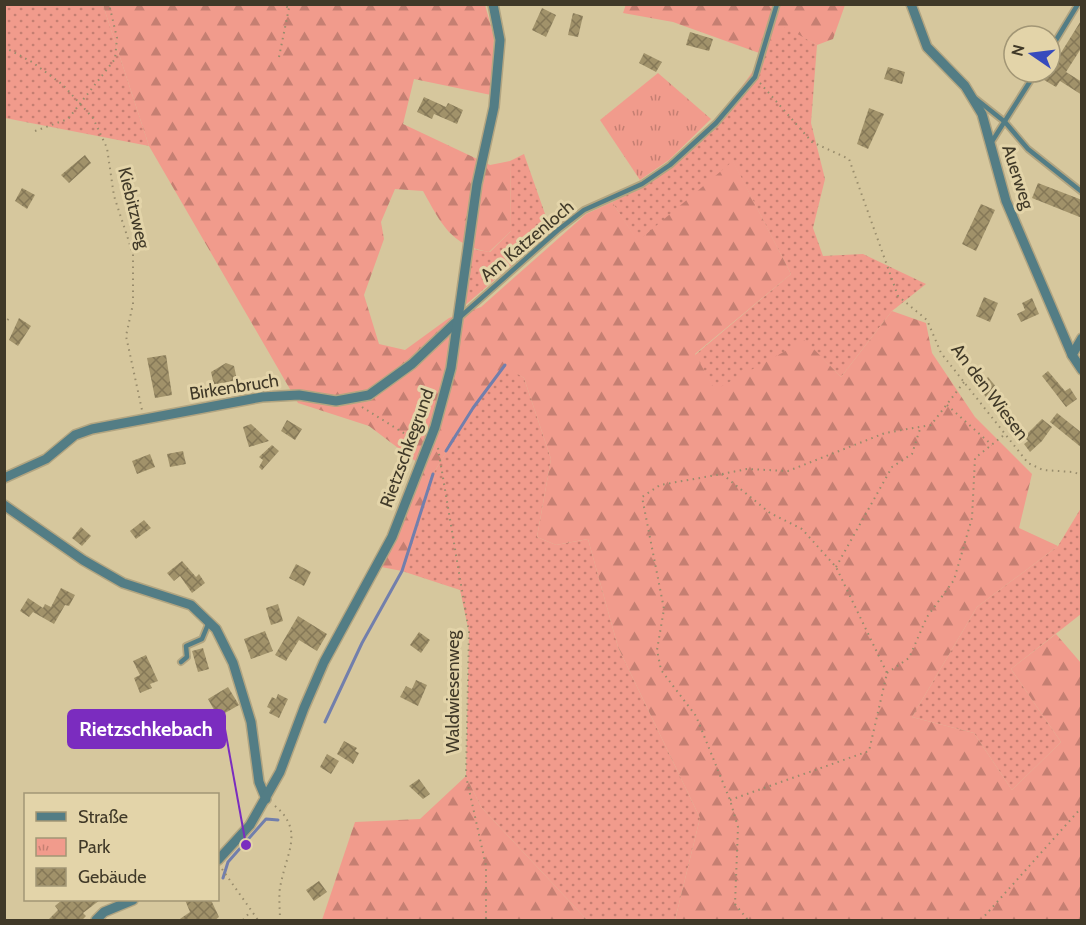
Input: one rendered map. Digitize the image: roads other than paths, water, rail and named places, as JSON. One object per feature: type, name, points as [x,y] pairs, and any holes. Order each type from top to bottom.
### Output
[{"type":"street","name":"Rietzschkegrund","points":[[219,860],[250,825],[280,772],[303,708],[324,662],[392,537],[435,427],[451,368],[455,323],[477,184],[494,108],[500,40],[493,4]]},
{"type":"street","name":"Auerweg","points":[[910,4],[927,47],[973,97],[982,114],[1006,201],[1072,356],[1082,370]]},
{"type":"street","name":"Birkenbruch","points":[[4,478],[46,459],[75,435],[144,419],[262,397],[299,395],[336,401],[369,395],[412,364],[455,323]]},
{"type":"street","points":[[1072,356],[1082,338]]},
{"type":"street","points":[[4,505],[83,560],[123,583],[191,605],[216,629],[233,663],[251,722],[259,782],[266,798]]},
{"type":"street","points":[[96,921],[104,912],[131,901]]},
{"type":"lane","name":"Am Katzenloch","points":[[455,323],[513,269],[584,210],[642,184],[670,165],[716,123],[755,76],[777,4]]},
{"type":"lane","points":[[1062,32],[1080,5]]},
{"type":"lane","points":[[990,144],[1029,84]]},
{"type":"lane","points":[[973,97],[987,105],[1028,149],[1082,192]]},
{"type":"lane","points":[[181,662],[187,657],[186,646],[202,639],[209,622]]},
{"type":"waterway","points":[[446,451],[473,408],[505,365]]},
{"type":"waterway","points":[[325,722],[362,643],[402,571],[433,474]]},
{"type":"waterway","points":[[223,878],[228,862],[266,819],[278,820]]},
{"type":"place","name":"Rietzschkebach","points":[[246,845]]}]
